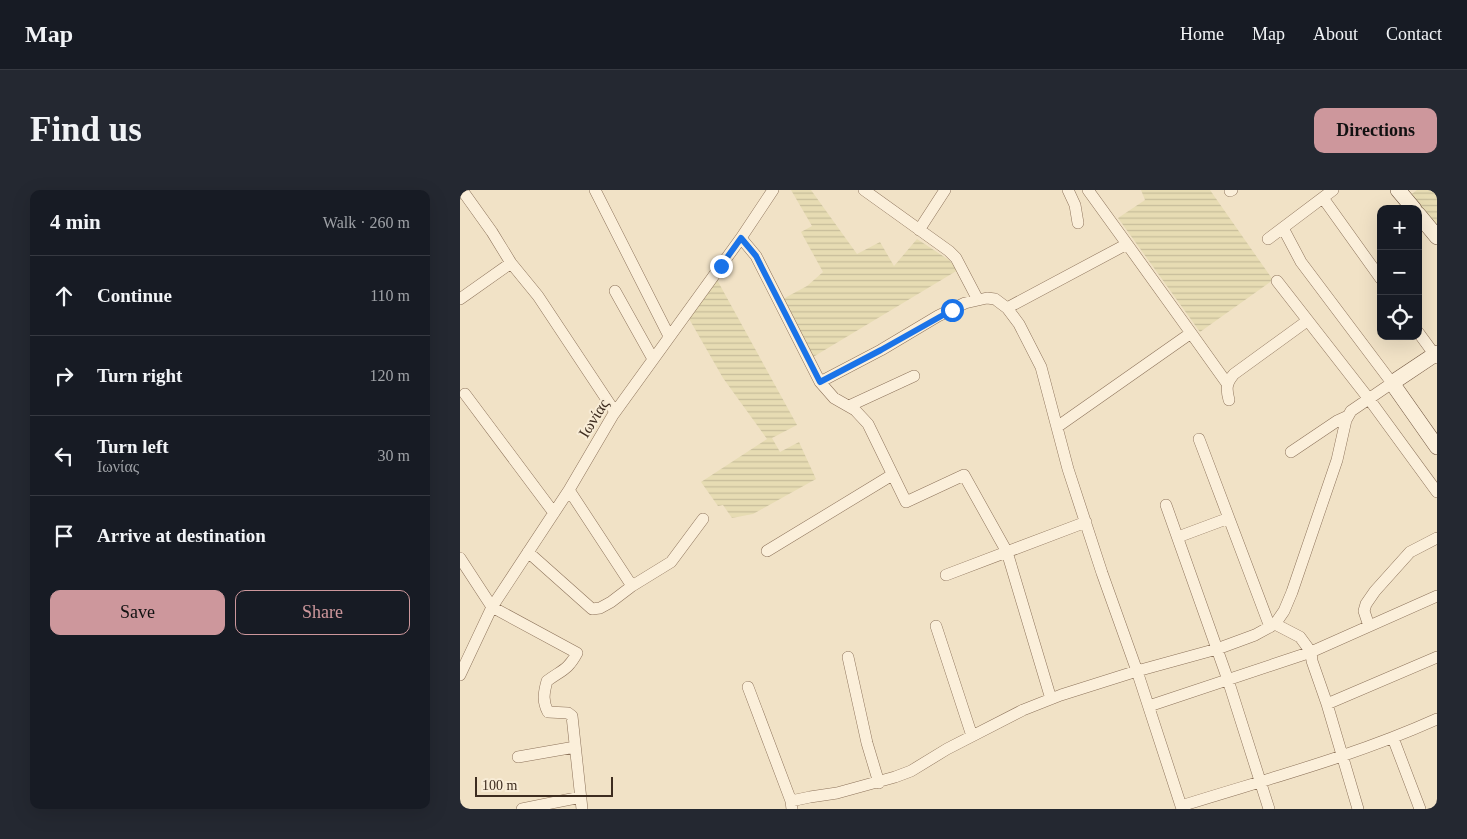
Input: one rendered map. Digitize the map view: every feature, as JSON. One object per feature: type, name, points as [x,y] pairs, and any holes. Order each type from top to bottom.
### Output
[{"type":"street","points":[[462,190],[492,232],[511,263],[538,296],[615,412]]},
{"type":"street","points":[[595,190],[669,336]]},
{"type":"street","name":"Ιωνίας","points":[[460,675],[492,608],[569,490],[615,412],[741,238],[773,190]]},
{"type":"street","points":[[864,190],[949,251],[956,258],[978,300]]},
{"type":"street","points":[[919,230],[945,190]]},
{"type":"street","points":[[1068,190],[1075,205],[1078,224]]},
{"type":"street","points":[[1088,190],[1226,382],[1229,400]]},
{"type":"street","points":[[1268,239],[1334,190]]},
{"type":"street","points":[[1398,190],[1411,205]]},
{"type":"street","points":[[1323,198],[1377,273]]},
{"type":"street","points":[[1422,219],[1437,237]]},
{"type":"street","points":[[1283,228],[1301,262],[1392,383],[1437,447]]},
{"type":"street","points":[[741,238],[756,256],[820,382],[834,398],[861,415],[868,424],[906,502],[964,475],[1007,552],[1052,699]]},
{"type":"street","points":[[1007,308],[1127,244]]},
{"type":"street","points":[[460,299],[511,263]]},
{"type":"street","points":[[1277,281],[1369,399],[1437,492]]},
{"type":"street","points":[[615,291],[653,359]]},
{"type":"street","points":[[820,382],[881,350],[938,316],[965,303],[995,299],[1007,308],[1019,324],[1041,367],[1068,469],[1182,807],[1261,780],[1342,756],[1393,738],[1437,719]]},
{"type":"street","points":[[1226,382],[1234,374],[1307,321]]},
{"type":"street","points":[[1057,427],[1191,333]]},
{"type":"street","points":[[748,686],[792,805],[810,797],[879,783],[911,771],[972,736],[1023,710],[1052,699],[1256,635],[1272,625],[1284,611],[1292,592],[1337,460],[1348,416],[1351,411],[1392,383],[1436,356],[1422,337]]},
{"type":"street","points":[[849,406],[914,376]]},
{"type":"street","points":[[464,394],[554,513]]},
{"type":"street","points":[[1291,452],[1337,421],[1348,416]]},
{"type":"street","points":[[1199,439],[1272,625],[1300,637],[1311,652],[1312,661],[1327,704],[1358,809]]},
{"type":"street","points":[[767,551],[892,475]]},
{"type":"street","points":[[569,490],[632,586]]},
{"type":"street","points":[[1166,505],[1228,680],[1270,809]]},
{"type":"street","points":[[1178,537],[1229,518]]},
{"type":"street","points":[[528,552],[592,609],[600,608],[671,562],[703,519]]},
{"type":"street","points":[[946,576],[1086,522]]},
{"type":"street","points":[[1370,626],[1364,612],[1366,604],[1375,591],[1410,552],[1437,538]]},
{"type":"street","points":[[460,558],[492,608],[577,653],[564,671],[547,681],[544,691],[544,704],[548,712],[568,713],[572,716],[581,803],[522,809]]},
{"type":"street","points":[[1149,706],[1311,652],[1437,596]]},
{"type":"street","points":[[936,626],[972,736]]},
{"type":"street","points":[[848,657],[867,743],[879,783]]},
{"type":"street","points":[[1327,704],[1437,657]]},
{"type":"street","points":[[1393,738],[1420,809]]},
{"type":"street","points":[[518,757],[575,747]]},
{"type":"shaded area","points":[[791,190],[811,190],[857,254],[880,242],[894,266],[917,239],[949,260],[958,270],[813,357],[781,300],[807,286],[823,272],[801,232],[812,226]]},
{"type":"shaded area","points":[[1141,190],[1210,190],[1273,280],[1200,332],[1118,218],[1145,200]]},
{"type":"shaded area","points":[[1417,190],[1437,190],[1437,230],[1422,212],[1422,205],[1416,205],[1409,196]]},
{"type":"shaded area","points":[[716,278],[797,425],[772,438],[780,452],[799,442],[816,479],[753,514],[732,518],[723,505],[718,506],[701,482],[767,439],[723,378],[688,317]]},
{"type":"route","points":[[721,266],[741,238],[756,256],[820,382],[952,310]]}]
